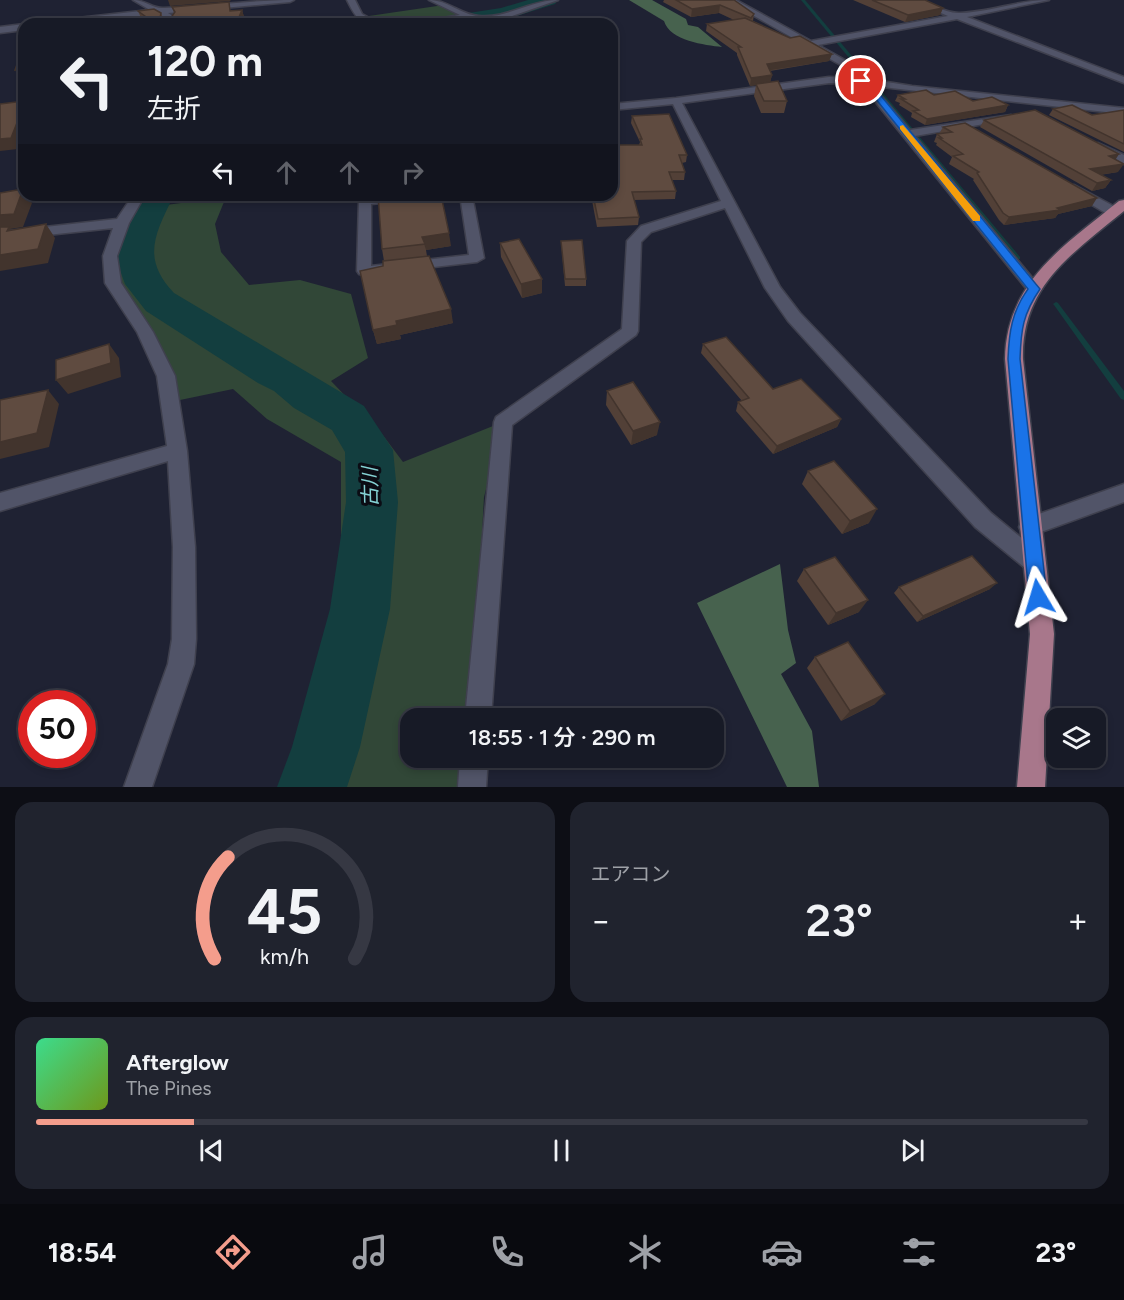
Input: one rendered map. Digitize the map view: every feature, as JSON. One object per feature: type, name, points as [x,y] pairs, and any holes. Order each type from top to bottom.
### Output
[{"type":"main road","points":[[1031,787],[1042,634],[1014,359],[1015,328],[1023,304],[1050,266],[1119,208]]},
{"type":"street","points":[[137,0],[172,18]]},
{"type":"street","points":[[101,18],[290,0]]},
{"type":"street","points":[[351,0],[359,16],[363,18]]},
{"type":"street","points":[[437,2],[453,0]]},
{"type":"street","points":[[489,18],[512,14],[554,0]]},
{"type":"street","points":[[730,0],[849,66],[865,81],[1034,289]]},
{"type":"street","points":[[915,0],[1124,80]]},
{"type":"street","points":[[809,44],[1045,0]]},
{"type":"street","points":[[437,2],[473,18]]},
{"type":"street","points":[[450,18],[468,15]]},
{"type":"street","points":[[0,30],[18,28]]},
{"type":"street","points":[[618,106],[806,83],[865,81],[912,89],[1124,111]]},
{"type":"street","points":[[676,101],[773,288],[794,317],[983,520],[1034,561]]},
{"type":"street","points":[[908,134],[1033,112]]},
{"type":"street","points":[[963,124],[984,136]]},
{"type":"street","points":[[1084,139],[1124,160]]},
{"type":"street","points":[[1064,183],[1119,208]]},
{"type":"street","points":[[135,201],[122,223],[110,256],[113,283],[145,332],[166,376],[177,451],[184,547],[184,639],[181,664],[138,787]]},
{"type":"street","points":[[365,201],[364,271],[477,258],[467,201]]},
{"type":"street","points":[[479,708],[503,422],[630,331],[634,241],[646,229],[727,203]]},
{"type":"street","points":[[0,236],[122,223]]},
{"type":"street","points":[[0,502],[177,451]]},
{"type":"street","points":[[1030,527],[1124,493]]},
{"type":"street","points":[[472,787],[473,768]]},
{"type":"green space","points":[[629,0],[652,0],[686,19],[688,25],[698,27],[722,47],[689,41],[673,33],[664,21]]},
{"type":"green space","points":[[444,5],[462,16],[449,18],[362,17]]},
{"type":"green space","points":[[136,201],[168,201],[166,205],[196,201],[224,201],[215,224],[221,252],[249,285],[300,280],[351,294],[368,358],[331,381],[382,434],[403,462],[503,422],[484,497],[473,708],[400,708],[400,768],[469,768],[468,787],[283,787],[300,741],[341,572],[341,462],[267,419],[233,389],[180,400],[134,315],[113,283],[121,226]]},
{"type":"green space","points":[[780,564],[788,630],[796,663],[781,674],[812,731],[819,787],[787,787],[697,603]]},
{"type":"building","points":[[676,0],[734,0],[754,14],[751,18],[720,5],[692,9]]},
{"type":"building","points":[[872,0],[925,0],[943,8],[908,15]]},
{"type":"building","points":[[229,2],[230,11],[242,10],[239,18],[171,18],[175,12],[172,7]]},
{"type":"building","points":[[154,9],[161,13],[160,18],[148,18],[138,11]]},
{"type":"building","points":[[745,18],[790,38],[800,36],[832,54],[767,64],[772,75],[751,78],[738,47],[741,47],[707,24]]},
{"type":"building","points":[[778,81],[787,101],[764,101],[756,84]]},
{"type":"building","points":[[926,90],[934,95],[955,91],[973,101],[992,97],[1008,105],[927,119],[913,111],[919,110],[898,95]]},
{"type":"building","points":[[18,102],[18,120],[11,138],[0,139],[0,104]]},
{"type":"building","points":[[1072,105],[1092,115],[1124,110],[1124,144],[1053,109]]},
{"type":"building","points":[[1035,110],[1119,154],[1109,156],[1124,164],[1090,169],[1111,180],[1097,183],[984,120]]},
{"type":"building","points":[[669,114],[687,155],[679,155],[685,172],[669,172],[676,191],[632,192],[639,217],[598,219],[594,201],[618,201],[618,145],[642,145],[640,139],[642,139],[632,116]]},
{"type":"building","points":[[965,123],[1097,198],[1057,208],[1060,210],[1009,217],[1003,213],[977,173],[979,172],[953,156],[963,154],[939,138],[942,138],[937,134],[952,132],[943,127]]},
{"type":"building","points":[[18,190],[19,201],[14,214],[0,215],[0,193]]},
{"type":"building","points":[[378,201],[442,201],[449,233],[422,237],[425,244],[382,249]]},
{"type":"building","points":[[46,224],[38,249],[0,255],[0,227],[9,227],[7,231]]},
{"type":"building","points":[[519,239],[542,279],[521,284],[500,243]]},
{"type":"building","points":[[582,240],[586,279],[565,279],[561,241]]},
{"type":"building","points":[[429,256],[451,309],[396,321],[397,325],[373,330],[360,271],[383,266],[383,261]]},
{"type":"building","points":[[726,337],[773,389],[801,379],[841,419],[777,446],[738,402],[749,398],[703,344]]},
{"type":"building","points":[[109,344],[111,363],[56,380],[56,360]]},
{"type":"building","points":[[633,382],[660,422],[633,431],[607,391]]},
{"type":"building","points":[[48,390],[37,433],[0,442],[0,400]]},
{"type":"building","points":[[834,461],[877,509],[850,521],[808,471]]},
{"type":"building","points":[[972,556],[997,583],[923,616],[899,587]]},
{"type":"building","points":[[835,557],[868,600],[836,613],[804,569]]},
{"type":"building","points":[[848,642],[885,694],[850,711],[815,657]]},
{"type":"waterway","name":"古川","points":[[477,18],[504,14],[548,0]]},
{"type":"waterway","points":[[803,0],[1018,258]]},
{"type":"waterway","name":"古川","points":[[155,201],[142,226],[136,251],[136,265],[144,284],[160,302],[273,372],[290,380],[310,396],[348,418],[369,450],[372,502],[360,609],[326,747],[312,787]]},
{"type":"waterway","points":[[1056,304],[1124,397]]},
{"type":"slow traffic","points":[[903,127],[977,218]]},
{"type":"route","points":[[861,81],[865,81],[1034,289],[1023,304],[1015,328],[1014,359],[1038,597]]}]
